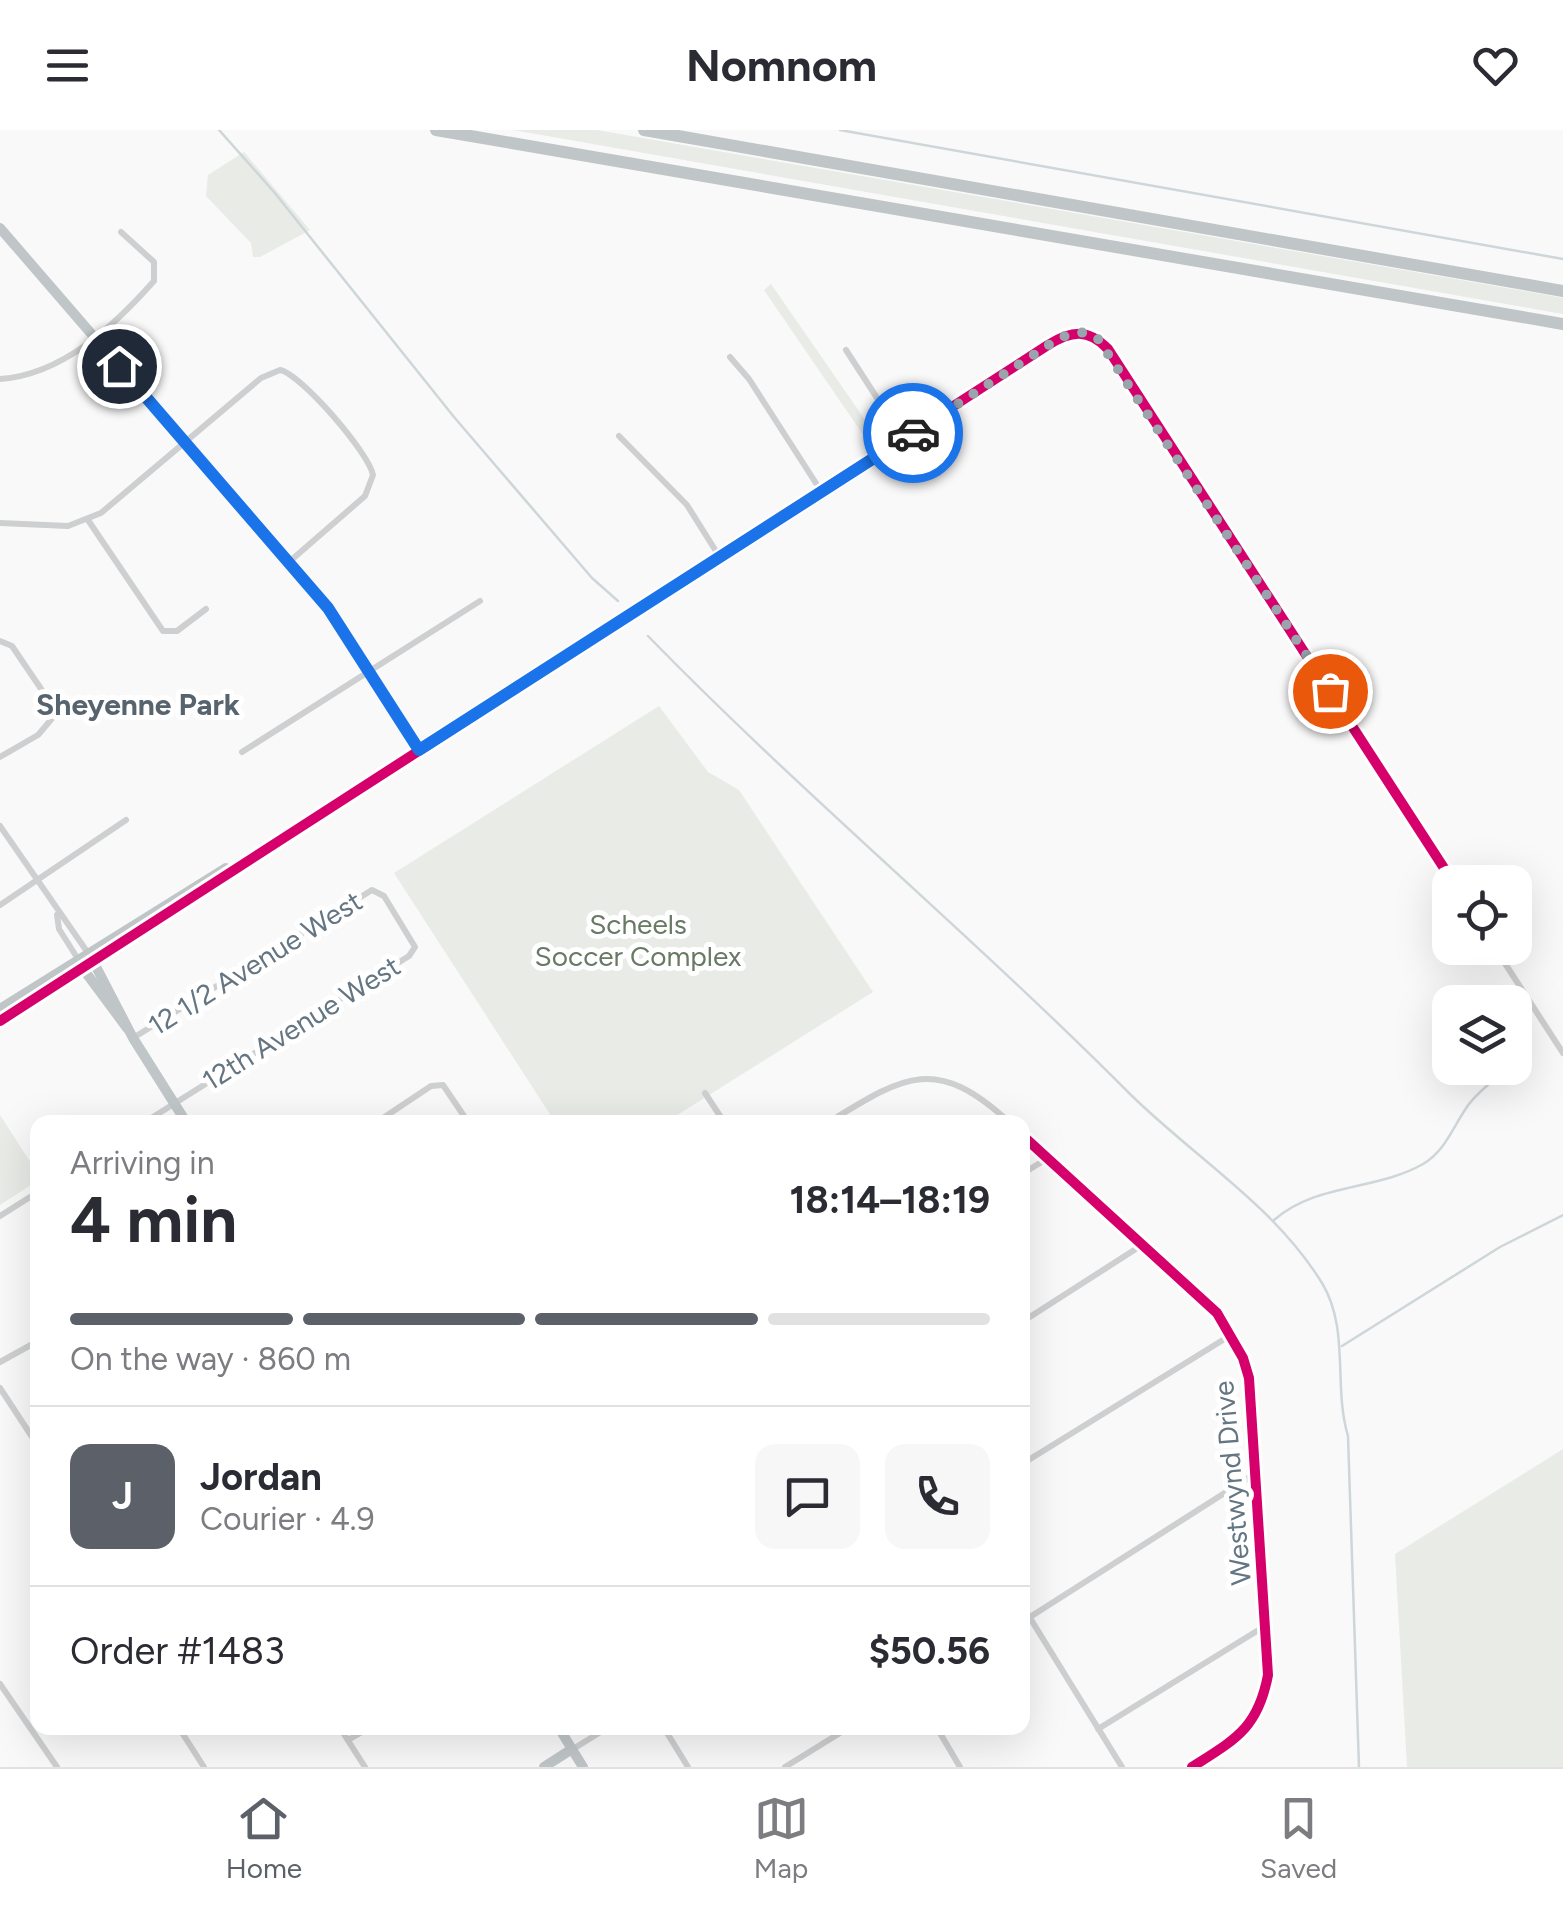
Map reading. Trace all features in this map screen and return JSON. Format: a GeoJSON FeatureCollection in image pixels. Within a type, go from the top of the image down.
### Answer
{"type":"FeatureCollection","features":[{"type":"Feature","properties":{"kind":"highway"},"geometry":{"type":"LineString","coordinates":[[436,130],[1563,324]]}},
{"type":"Feature","properties":{"kind":"highway"},"geometry":{"type":"LineString","coordinates":[[644,130],[1563,292]]}},
{"type":"Feature","properties":{"kind":"street"},"geometry":{"type":"LineString","coordinates":[[0,228],[338,621],[419,750]]}},
{"type":"Feature","properties":{"kind":"street"},"geometry":{"type":"LineString","coordinates":[[0,379],[41,374],[145,291],[158,272],[140,245],[121,232]]}},
{"type":"Feature","properties":{"kind":"street"},"geometry":{"type":"LineString","coordinates":[[0,1021],[85,961],[1061,337],[1085,332],[1098,339],[1442,865]]}},
{"type":"Feature","properties":{"kind":"street"},"geometry":{"type":"LineString","coordinates":[[846,350],[890,418]]}},
{"type":"Feature","properties":{"kind":"street"},"geometry":{"type":"LineString","coordinates":[[730,357],[821,491]]}},
{"type":"Feature","properties":{"kind":"street"},"geometry":{"type":"LineString","coordinates":[[0,523],[48,528],[88,520],[118,502],[262,378],[280,370],[298,378],[367,459],[373,476],[365,496],[288,562]]}},
{"type":"Feature","properties":{"kind":"street"},"geometry":{"type":"LineString","coordinates":[[890,447],[879,427],[890,418],[930,394],[947,412]]}},
{"type":"Feature","properties":{"kind":"street"},"geometry":{"type":"LineString","coordinates":[[619,436],[687,505],[720,556]]}},
{"type":"Feature","properties":{"kind":"street"},"geometry":{"type":"LineString","coordinates":[[88,520],[162,632],[177,631],[206,609]]}},
{"type":"Feature","properties":{"kind":"street"},"geometry":{"type":"LineString","coordinates":[[242,752],[480,601]]}},
{"type":"Feature","properties":{"kind":"street"},"geometry":{"type":"LineString","coordinates":[[0,642],[12,646],[55,715],[38,734],[0,758]]}},
{"type":"Feature","properties":{"kind":"street"},"geometry":{"type":"LineString","coordinates":[[0,906],[126,820]]}},
{"type":"Feature","properties":{"kind":"street"},"geometry":{"type":"LineString","coordinates":[[0,826],[181,1115]]}},
{"type":"Feature","properties":{"kind":"street","name":"12th Avenue West"},"geometry":{"type":"LineString","coordinates":[[156,1115],[408,956],[415,947],[390,906],[377,893]]}},
{"type":"Feature","properties":{"kind":"street","name":"12 1/2 Avenue West"},"geometry":{"type":"LineString","coordinates":[[131,1034],[361,895],[377,893]]}},
{"type":"Feature","properties":{"kind":"street"},"geometry":{"type":"LineString","coordinates":[[0,1009],[85,961]]}},
{"type":"Feature","properties":{"kind":"street"},"geometry":{"type":"LineString","coordinates":[[1505,965],[1563,1054]]}},
{"type":"Feature","properties":{"kind":"street"},"geometry":{"type":"LineString","coordinates":[[841,1115],[892,1084],[923,1078],[953,1083],[979,1094],[1002,1115]]}},
{"type":"Feature","properties":{"kind":"street"},"geometry":{"type":"LineString","coordinates":[[388,1115],[431,1086],[443,1085],[463,1115]]}},
{"type":"Feature","properties":{"kind":"street"},"geometry":{"type":"LineString","coordinates":[[705,1093],[719,1115]]}},
{"type":"Feature","properties":{"kind":"street","name":"Westwynd Drive"},"geometry":{"type":"LineString","coordinates":[[1030,1142],[1216,1313],[1249,1378],[1268,1675],[1258,1714],[1236,1739],[1192,1767]]}},
{"type":"Feature","properties":{"kind":"street"},"geometry":{"type":"LineString","coordinates":[[1030,1169],[1048,1158]]}},
{"type":"Feature","properties":{"kind":"street"},"geometry":{"type":"LineString","coordinates":[[0,1216],[30,1197]]}},
{"type":"Feature","properties":{"kind":"street"},"geometry":{"type":"LineString","coordinates":[[1030,1317],[1142,1245]]}},
{"type":"Feature","properties":{"kind":"street"},"geometry":{"type":"LineString","coordinates":[[1030,1459],[1230,1335]]}},
{"type":"Feature","properties":{"kind":"street"},"geometry":{"type":"LineString","coordinates":[[0,1362],[30,1345]]}},
{"type":"Feature","properties":{"kind":"street"},"geometry":{"type":"LineString","coordinates":[[0,1388],[30,1434]]}},
{"type":"Feature","properties":{"kind":"street"},"geometry":{"type":"LineString","coordinates":[[1122,1767],[1030,1616],[1257,1473]]}},
{"type":"Feature","properties":{"kind":"street"},"geometry":{"type":"LineString","coordinates":[[1098,1729],[1265,1626]]}},
{"type":"Feature","properties":{"kind":"street"},"geometry":{"type":"LineString","coordinates":[[0,1684],[30,1728]]}},
{"type":"Feature","properties":{"kind":"street"},"geometry":{"type":"LineString","coordinates":[[35,1735],[55,1764],[42,1767]]}},
{"type":"Feature","properties":{"kind":"street"},"geometry":{"type":"LineString","coordinates":[[183,1735],[204,1767]]}},
{"type":"Feature","properties":{"kind":"street"},"geometry":{"type":"LineString","coordinates":[[345,1735],[365,1767]]}},
{"type":"Feature","properties":{"kind":"street"},"geometry":{"type":"LineString","coordinates":[[348,1740],[357,1735]]}},
{"type":"Feature","properties":{"kind":"street"},"geometry":{"type":"LineString","coordinates":[[563,1735],[583,1767]]}},
{"type":"Feature","properties":{"kind":"street"},"geometry":{"type":"LineString","coordinates":[[544,1767],[595,1735]]}},
{"type":"Feature","properties":{"kind":"street"},"geometry":{"type":"LineString","coordinates":[[668,1735],[688,1767]]}},
{"type":"Feature","properties":{"kind":"street"},"geometry":{"type":"LineString","coordinates":[[785,1767],[837,1735]]}},
{"type":"Feature","properties":{"kind":"street"},"geometry":{"type":"LineString","coordinates":[[941,1735],[960,1767]]}},
{"type":"Feature","properties":{"kind":"green space"},"geometry":{"type":"Polygon","coordinates":[[[513,130],[597,130],[1524,291],[1563,298],[1563,314],[513,130]]]}},
{"type":"Feature","properties":{"kind":"green space"},"geometry":{"type":"Polygon","coordinates":[[[244,152],[310,230],[260,257],[253,257],[251,243],[206,196],[208,175],[244,152]]]}},
{"type":"Feature","properties":{"kind":"green space"},"geometry":{"type":"Polygon","coordinates":[[[771,284],[872,430],[864,436],[764,290],[771,284]]]}},
{"type":"Feature","properties":{"kind":"green space","name":"Scheels Soccer Complex"},"geometry":{"type":"Polygon","coordinates":[[[659,706],[708,772],[739,790],[873,992],[677,1115],[550,1115],[394,873],[659,706]]]}},
{"type":"Feature","properties":{"kind":"green space"},"geometry":{"type":"Polygon","coordinates":[[[0,1115],[30,1162],[30,1186],[0,1205],[0,1115]]]}},
{"type":"Feature","properties":{"kind":"green space"},"geometry":{"type":"Polygon","coordinates":[[[1563,1449],[1563,1767],[1407,1767],[1395,1554],[1563,1449]]]}},
{"type":"Feature","properties":{"kind":"waterway"},"geometry":{"type":"LineString","coordinates":[[219,130],[274,192],[454,417],[592,578],[618,601]]}},
{"type":"Feature","properties":{"kind":"waterway"},"geometry":{"type":"LineString","coordinates":[[840,130],[1563,259]]}},
{"type":"Feature","properties":{"kind":"waterway"},"geometry":{"type":"LineString","coordinates":[[648,636],[1130,1094],[1257,1206],[1303,1255],[1322,1283],[1336,1319],[1348,1436],[1359,1767]]}},
{"type":"Feature","properties":{"kind":"waterway"},"geometry":{"type":"LineString","coordinates":[[1274,1220],[1308,1199],[1405,1173],[1431,1159],[1488,1085]]}},
{"type":"Feature","properties":{"kind":"waterway"},"geometry":{"type":"LineString","coordinates":[[1342,1346],[1500,1247],[1563,1215]]}},
{"type":"Feature","properties":{"kind":"cycle path"},"geometry":{"type":"LineString","coordinates":[[0,1021],[1048,345],[1079,334],[1101,342],[1108,349],[1442,865]]}},
{"type":"Feature","properties":{"kind":"cycle path"},"geometry":{"type":"LineString","coordinates":[[1030,1142],[1217,1313],[1243,1358],[1249,1378],[1268,1675],[1258,1708],[1243,1730],[1192,1767]]}},
{"type":"Feature","properties":{"kind":"way so far"},"geometry":{"type":"LineString","coordinates":[[913,433],[1061,337],[1085,332],[1098,339],[1120,366],[1330,691]]}},
{"type":"Feature","properties":{"kind":"district","name":"Sheyenne Park"},"geometry":{"type":"Point","coordinates":[138,704]}},
{"type":"Feature","properties":{"kind":"route"},"geometry":{"type":"LineString","coordinates":[[119,366],[328,608],[419,750],[913,433]]}}]}
